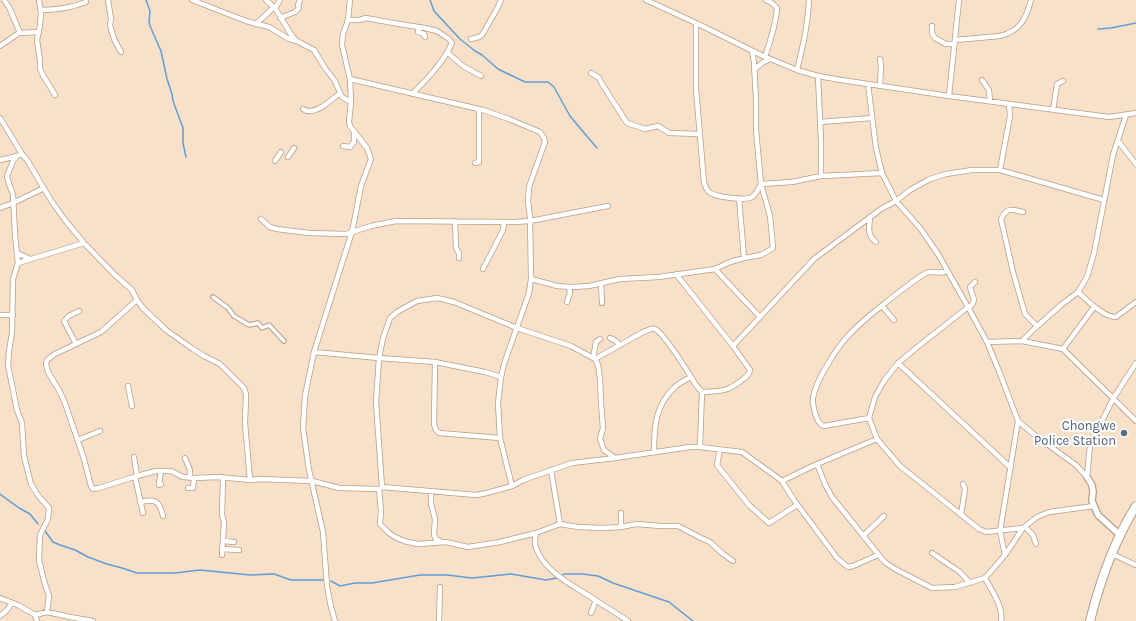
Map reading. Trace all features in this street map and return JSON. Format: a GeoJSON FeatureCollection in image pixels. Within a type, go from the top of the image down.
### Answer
{"type":"FeatureCollection","features":[{"type":"Feature","properties":{"kind":"highway"},"geometry":{"type":"LineString","coordinates":[[1090,621],[1095,599],[1112,554],[1136,506]]}},
{"type":"Feature","properties":{"kind":"street"},"geometry":{"type":"LineString","coordinates":[[4,0],[9,7],[20,32]]}},
{"type":"Feature","properties":{"kind":"street"},"geometry":{"type":"LineString","coordinates":[[39,0],[39,32],[37,40],[40,69],[55,95]]}},
{"type":"Feature","properties":{"kind":"street"},"geometry":{"type":"LineString","coordinates":[[108,0],[111,19],[110,25],[114,39],[121,52]]}},
{"type":"Feature","properties":{"kind":"street"},"geometry":{"type":"LineString","coordinates":[[192,0],[246,21],[269,27],[289,39],[297,41],[314,50],[335,81],[342,97],[352,102]]}},
{"type":"Feature","properties":{"kind":"street"},"geometry":{"type":"LineString","coordinates":[[266,0],[275,8],[292,36],[297,41]]}},
{"type":"Feature","properties":{"kind":"street"},"geometry":{"type":"LineString","coordinates":[[256,24],[275,8],[280,0]]}},
{"type":"Feature","properties":{"kind":"street"},"geometry":{"type":"LineString","coordinates":[[280,18],[296,12],[299,8],[298,5],[300,0]]}},
{"type":"Feature","properties":{"kind":"street"},"geometry":{"type":"LineString","coordinates":[[335,621],[327,586],[323,532],[309,470],[302,428],[305,396],[314,352],[352,232],[361,186],[371,159],[370,152],[354,132],[349,122],[352,102],[350,79],[342,45],[348,20],[350,0]]}},
{"type":"Feature","properties":{"kind":"street"},"geometry":{"type":"LineString","coordinates":[[471,39],[482,35],[501,0]]}},
{"type":"Feature","properties":{"kind":"street"},"geometry":{"type":"LineString","coordinates":[[646,0],[765,57],[797,70],[818,76],[949,96],[1109,117],[1136,113]]}},
{"type":"Feature","properties":{"kind":"street"},"geometry":{"type":"LineString","coordinates":[[765,57],[777,16],[777,8],[766,0]]}},
{"type":"Feature","properties":{"kind":"street"},"geometry":{"type":"LineString","coordinates":[[797,70],[807,26],[809,0]]}},
{"type":"Feature","properties":{"kind":"street"},"geometry":{"type":"LineString","coordinates":[[949,96],[959,0]]}},
{"type":"Feature","properties":{"kind":"street"},"geometry":{"type":"LineString","coordinates":[[932,26],[934,38],[946,44],[1006,35],[1016,29],[1022,22],[1028,13],[1031,0]]}},
{"type":"Feature","properties":{"kind":"street"},"geometry":{"type":"LineString","coordinates":[[40,10],[58,10],[78,6],[86,2]]}},
{"type":"Feature","properties":{"kind":"street"},"geometry":{"type":"LineString","coordinates":[[348,20],[359,20],[366,18],[437,31],[449,39],[452,43],[448,53],[429,77],[413,93]]}},
{"type":"Feature","properties":{"kind":"street"},"geometry":{"type":"LineString","coordinates":[[696,23],[696,89],[704,183],[708,191],[714,195],[739,198],[752,197],[761,184]]}},
{"type":"Feature","properties":{"kind":"street"},"geometry":{"type":"LineString","coordinates":[[419,28],[418,32],[424,34],[425,37]]}},
{"type":"Feature","properties":{"kind":"street"},"geometry":{"type":"LineString","coordinates":[[0,46],[20,32],[39,32]]}},
{"type":"Feature","properties":{"kind":"street"},"geometry":{"type":"LineString","coordinates":[[531,279],[557,286],[589,286],[620,279],[659,277],[715,269],[730,262],[761,255],[773,248],[770,216],[761,184],[752,51]]}},
{"type":"Feature","properties":{"kind":"street"},"geometry":{"type":"LineString","coordinates":[[448,53],[463,66],[481,76]]}},
{"type":"Feature","properties":{"kind":"street"},"geometry":{"type":"LineString","coordinates":[[754,70],[762,63],[770,59]]}},
{"type":"Feature","properties":{"kind":"street"},"geometry":{"type":"LineString","coordinates":[[880,59],[880,86]]}},
{"type":"Feature","properties":{"kind":"street"},"geometry":{"type":"LineString","coordinates":[[591,72],[600,78],[602,84],[627,123],[645,129],[658,126],[669,133],[700,134]]}},
{"type":"Feature","properties":{"kind":"street"},"geometry":{"type":"LineString","coordinates":[[818,76],[821,176]]}},
{"type":"Feature","properties":{"kind":"street"},"geometry":{"type":"LineString","coordinates":[[350,79],[479,109],[509,118],[540,132],[544,138],[545,142],[529,187],[528,201],[530,221],[531,279],[529,293],[504,364],[498,404],[500,438],[512,486]]}},
{"type":"Feature","properties":{"kind":"street"},"geometry":{"type":"LineString","coordinates":[[982,80],[989,90],[990,101]]}},
{"type":"Feature","properties":{"kind":"street"},"geometry":{"type":"LineString","coordinates":[[1053,110],[1057,84],[1063,81]]}},
{"type":"Feature","properties":{"kind":"street"},"geometry":{"type":"LineString","coordinates":[[868,84],[876,148],[882,173],[896,200],[920,228],[938,254],[968,308],[999,371],[1018,421],[1000,531],[1005,555]]}},
{"type":"Feature","properties":{"kind":"street"},"geometry":{"type":"LineString","coordinates":[[303,108],[306,111],[310,111],[319,108],[340,93]]}},
{"type":"Feature","properties":{"kind":"street"},"geometry":{"type":"LineString","coordinates":[[1000,170],[1010,116],[1009,104]]}},
{"type":"Feature","properties":{"kind":"street"},"geometry":{"type":"LineString","coordinates":[[475,163],[480,162],[479,109]]}},
{"type":"Feature","properties":{"kind":"street"},"geometry":{"type":"LineString","coordinates":[[1022,341],[1078,292],[1086,277],[1094,253],[1113,155],[1126,115]]}},
{"type":"Feature","properties":{"kind":"street"},"geometry":{"type":"LineString","coordinates":[[0,118],[19,155],[27,160],[65,220],[84,243],[132,290],[143,308],[166,330],[193,349],[220,364],[244,388],[246,394],[245,423],[250,480]]}},
{"type":"Feature","properties":{"kind":"street"},"geometry":{"type":"LineString","coordinates":[[820,122],[872,118]]}},
{"type":"Feature","properties":{"kind":"street"},"geometry":{"type":"LineString","coordinates":[[343,146],[350,146],[354,142],[354,132]]}},
{"type":"Feature","properties":{"kind":"street"},"geometry":{"type":"LineString","coordinates":[[1118,141],[1136,164]]}},
{"type":"Feature","properties":{"kind":"street"},"geometry":{"type":"LineString","coordinates":[[288,157],[294,148]]}},
{"type":"Feature","properties":{"kind":"street"},"geometry":{"type":"LineString","coordinates":[[275,161],[281,152]]}},
{"type":"Feature","properties":{"kind":"street"},"geometry":{"type":"LineString","coordinates":[[0,160],[19,155]]}},
{"type":"Feature","properties":{"kind":"street"},"geometry":{"type":"LineString","coordinates":[[19,155],[13,161],[7,176],[13,194],[18,263],[13,279],[12,333],[8,365],[17,410],[22,423],[24,456],[31,484],[36,494],[49,508],[48,519],[40,535],[39,560],[49,596],[48,612]]}},
{"type":"Feature","properties":{"kind":"street"},"geometry":{"type":"LineString","coordinates":[[733,346],[814,258],[870,217],[910,190],[930,179],[946,174],[972,170],[1000,170],[1104,200]]}},
{"type":"Feature","properties":{"kind":"street"},"geometry":{"type":"LineString","coordinates":[[761,184],[792,182],[821,176],[882,173]]}},
{"type":"Feature","properties":{"kind":"street"},"geometry":{"type":"LineString","coordinates":[[0,208],[44,188]]}},
{"type":"Feature","properties":{"kind":"street"},"geometry":{"type":"LineString","coordinates":[[739,198],[744,258]]}},
{"type":"Feature","properties":{"kind":"street"},"geometry":{"type":"LineString","coordinates":[[261,219],[277,229],[298,232],[346,234],[371,226],[396,221],[530,221],[608,206]]}},
{"type":"Feature","properties":{"kind":"street"},"geometry":{"type":"LineString","coordinates":[[1023,212],[1014,209],[1008,210],[1001,219],[1023,309],[1025,314],[1038,326]]}},
{"type":"Feature","properties":{"kind":"street"},"geometry":{"type":"LineString","coordinates":[[870,217],[868,230],[869,235],[876,242]]}},
{"type":"Feature","properties":{"kind":"street"},"geometry":{"type":"LineString","coordinates":[[455,221],[456,248],[459,253],[459,258]]}},
{"type":"Feature","properties":{"kind":"street"},"geometry":{"type":"LineString","coordinates":[[483,269],[503,230],[504,222]]}},
{"type":"Feature","properties":{"kind":"street"},"geometry":{"type":"LineString","coordinates":[[18,263],[84,243]]}},
{"type":"Feature","properties":{"kind":"street"},"geometry":{"type":"LineString","coordinates":[[17,252],[30,259]]}},
{"type":"Feature","properties":{"kind":"street"},"geometry":{"type":"LineString","coordinates":[[715,269],[760,317]]}},
{"type":"Feature","properties":{"kind":"street"},"geometry":{"type":"LineString","coordinates":[[869,418],[824,426],[819,422],[815,412],[813,398],[831,359],[846,337],[908,284],[928,272],[944,273],[947,271]]}},
{"type":"Feature","properties":{"kind":"street"},"geometry":{"type":"LineString","coordinates":[[676,274],[750,370],[750,373],[728,389],[702,392]]}},
{"type":"Feature","properties":{"kind":"street"},"geometry":{"type":"LineString","coordinates":[[975,282],[970,286],[974,300],[973,304],[898,363],[884,381],[875,397],[869,418],[877,439],[900,466],[961,515],[986,532],[1024,527],[1033,534],[1036,544]]}},
{"type":"Feature","properties":{"kind":"street"},"geometry":{"type":"LineString","coordinates":[[601,283],[602,302]]}},
{"type":"Feature","properties":{"kind":"street"},"geometry":{"type":"LineString","coordinates":[[567,302],[570,293],[569,287]]}},
{"type":"Feature","properties":{"kind":"street"},"geometry":{"type":"LineString","coordinates":[[1078,292],[1094,307],[1112,317],[1116,317],[1136,302]]}},
{"type":"Feature","properties":{"kind":"street"},"geometry":{"type":"LineString","coordinates":[[213,296],[228,308],[234,316],[249,325],[258,322],[262,328],[269,325],[284,341]]}},
{"type":"Feature","properties":{"kind":"street"},"geometry":{"type":"LineString","coordinates":[[615,458],[604,450],[600,439],[603,428],[600,379],[598,365],[594,359],[571,346],[517,328],[454,302],[437,298],[417,301],[397,312],[390,318],[383,338],[379,358],[376,402],[381,488],[380,524],[395,537],[417,544],[446,542],[468,547],[500,542],[536,533],[560,524],[578,527],[603,528],[636,524],[678,526],[710,542],[733,561]]}},
{"type":"Feature","properties":{"kind":"street"},"geometry":{"type":"LineString","coordinates":[[137,300],[101,332],[55,354],[47,360],[46,364],[48,372],[65,403],[93,489],[156,470],[171,471],[183,477],[312,481],[339,488],[381,488],[476,495],[512,486],[523,480],[572,463],[690,447],[700,447],[742,452],[782,481],[797,505],[844,565],[848,567],[853,566],[878,555]]}},
{"type":"Feature","properties":{"kind":"street"},"geometry":{"type":"LineString","coordinates":[[882,306],[894,320]]}},
{"type":"Feature","properties":{"kind":"street"},"geometry":{"type":"LineString","coordinates":[[1063,349],[1094,307]]}},
{"type":"Feature","properties":{"kind":"street"},"geometry":{"type":"LineString","coordinates":[[76,344],[64,321],[69,316],[79,311]]}},
{"type":"Feature","properties":{"kind":"street"},"geometry":{"type":"LineString","coordinates":[[0,315],[12,315]]}},
{"type":"Feature","properties":{"kind":"street"},"geometry":{"type":"LineString","coordinates":[[594,359],[644,332],[655,329],[666,341],[702,392],[700,447]]}},
{"type":"Feature","properties":{"kind":"street"},"geometry":{"type":"LineString","coordinates":[[610,338],[616,341],[619,345]]}},
{"type":"Feature","properties":{"kind":"street"},"geometry":{"type":"LineString","coordinates":[[594,359],[596,342],[600,339]]}},
{"type":"Feature","properties":{"kind":"street"},"geometry":{"type":"LineString","coordinates":[[986,342],[1022,341],[1063,349],[1136,421]]}},
{"type":"Feature","properties":{"kind":"street"},"geometry":{"type":"LineString","coordinates":[[314,352],[435,362],[485,372],[501,377]]}},
{"type":"Feature","properties":{"kind":"street"},"geometry":{"type":"LineString","coordinates":[[435,362],[434,424],[436,430],[439,433],[500,438]]}},
{"type":"Feature","properties":{"kind":"street"},"geometry":{"type":"LineString","coordinates":[[898,363],[1011,468]]}},
{"type":"Feature","properties":{"kind":"street"},"geometry":{"type":"LineString","coordinates":[[1087,476],[1090,445],[1113,399],[1136,364]]}},
{"type":"Feature","properties":{"kind":"street"},"geometry":{"type":"LineString","coordinates":[[654,452],[654,432],[659,409],[675,386],[690,377]]}},
{"type":"Feature","properties":{"kind":"street"},"geometry":{"type":"LineString","coordinates":[[128,386],[132,406]]}},
{"type":"Feature","properties":{"kind":"street"},"geometry":{"type":"LineString","coordinates":[[1018,421],[1076,465],[1087,476],[1092,485],[1092,501],[1098,515],[1121,536]]}},
{"type":"Feature","properties":{"kind":"street"},"geometry":{"type":"LineString","coordinates":[[78,440],[100,431]]}},
{"type":"Feature","properties":{"kind":"street"},"geometry":{"type":"LineString","coordinates":[[782,481],[817,464],[877,439]]}},
{"type":"Feature","properties":{"kind":"street"},"geometry":{"type":"LineString","coordinates":[[720,449],[717,465],[749,505],[769,523],[797,505]]}},
{"type":"Feature","properties":{"kind":"street"},"geometry":{"type":"LineString","coordinates":[[134,457],[140,502],[143,513]]}},
{"type":"Feature","properties":{"kind":"street"},"geometry":{"type":"LineString","coordinates":[[185,458],[192,477],[193,488],[188,488]]}},
{"type":"Feature","properties":{"kind":"street"},"geometry":{"type":"LineString","coordinates":[[817,464],[832,497],[878,555],[886,563],[932,588],[955,587],[985,578],[1005,555],[1024,527],[1037,517],[1049,512],[1094,506]]}},
{"type":"Feature","properties":{"kind":"street"},"geometry":{"type":"LineString","coordinates":[[551,470],[560,524]]}},
{"type":"Feature","properties":{"kind":"street"},"geometry":{"type":"LineString","coordinates":[[161,471],[158,483],[159,485],[161,484]]}},
{"type":"Feature","properties":{"kind":"street"},"geometry":{"type":"LineString","coordinates":[[222,555],[224,522],[222,515],[223,478]]}},
{"type":"Feature","properties":{"kind":"street"},"geometry":{"type":"LineString","coordinates":[[961,515],[965,489],[962,484]]}},
{"type":"Feature","properties":{"kind":"street"},"geometry":{"type":"LineString","coordinates":[[431,491],[431,504],[435,519],[434,535],[436,539],[443,543]]}},
{"type":"Feature","properties":{"kind":"street"},"geometry":{"type":"LineString","coordinates":[[140,502],[151,500],[156,501],[161,506],[164,516]]}},
{"type":"Feature","properties":{"kind":"street"},"geometry":{"type":"LineString","coordinates":[[621,513],[621,527]]}},
{"type":"Feature","properties":{"kind":"street"},"geometry":{"type":"LineString","coordinates":[[863,536],[884,516]]}},
{"type":"Feature","properties":{"kind":"street"},"geometry":{"type":"LineString","coordinates":[[536,533],[536,549],[550,569],[568,583],[628,621]]}},
{"type":"Feature","properties":{"kind":"street"},"geometry":{"type":"LineString","coordinates":[[223,541],[234,542]]}},
{"type":"Feature","properties":{"kind":"street"},"geometry":{"type":"LineString","coordinates":[[222,549],[239,550]]}},
{"type":"Feature","properties":{"kind":"street"},"geometry":{"type":"LineString","coordinates":[[932,553],[960,572],[970,583]]}},
{"type":"Feature","properties":{"kind":"street"},"geometry":{"type":"LineString","coordinates":[[1112,554],[1136,565]]}},
{"type":"Feature","properties":{"kind":"street"},"geometry":{"type":"LineString","coordinates":[[985,578],[999,604],[1002,618],[1001,621]]}},
{"type":"Feature","properties":{"kind":"street"},"geometry":{"type":"LineString","coordinates":[[440,587],[440,621]]}},
{"type":"Feature","properties":{"kind":"street"},"geometry":{"type":"LineString","coordinates":[[0,598],[18,605],[35,615],[37,621]]}},
{"type":"Feature","properties":{"kind":"street"},"geometry":{"type":"LineString","coordinates":[[591,613],[596,600]]}},
{"type":"Feature","properties":{"kind":"street"},"geometry":{"type":"LineString","coordinates":[[0,616],[12,603]]}},
{"type":"Feature","properties":{"kind":"street"},"geometry":{"type":"LineString","coordinates":[[35,615],[48,612],[65,619],[93,621]]}},
{"type":"Feature","properties":{"kind":"waterway"},"geometry":{"type":"LineString","coordinates":[[146,0],[150,11],[150,26],[161,51],[173,101],[183,128],[183,143],[186,157]]}},
{"type":"Feature","properties":{"kind":"waterway"},"geometry":{"type":"LineString","coordinates":[[430,0],[434,11],[460,39],[498,69],[525,82],[548,82],[554,87],[570,116],[597,148]]}},
{"type":"Feature","properties":{"kind":"waterway"},"geometry":{"type":"LineString","coordinates":[[1098,29],[1136,23]]}},
{"type":"Feature","properties":{"kind":"waterway"},"geometry":{"type":"LineString","coordinates":[[0,494],[30,514],[38,524]]}},
{"type":"Feature","properties":{"kind":"waterway"},"geometry":{"type":"LineString","coordinates":[[45,531],[53,542],[75,550],[88,557],[137,573],[175,573],[200,570],[250,575],[274,574],[291,580],[323,580]]}},
{"type":"Feature","properties":{"kind":"waterway"},"geometry":{"type":"LineString","coordinates":[[331,581],[340,586],[355,583],[372,583],[420,575],[447,575],[472,578],[511,574],[546,580],[557,578]]}},
{"type":"Feature","properties":{"kind":"waterway"},"geometry":{"type":"LineString","coordinates":[[561,576],[564,574],[598,576],[613,583],[669,602],[693,621]]}},
{"type":"Feature","properties":{"kind":"place","name":"Chongwe Police Station"},"geometry":{"type":"Point","coordinates":[1124,433]}}]}
